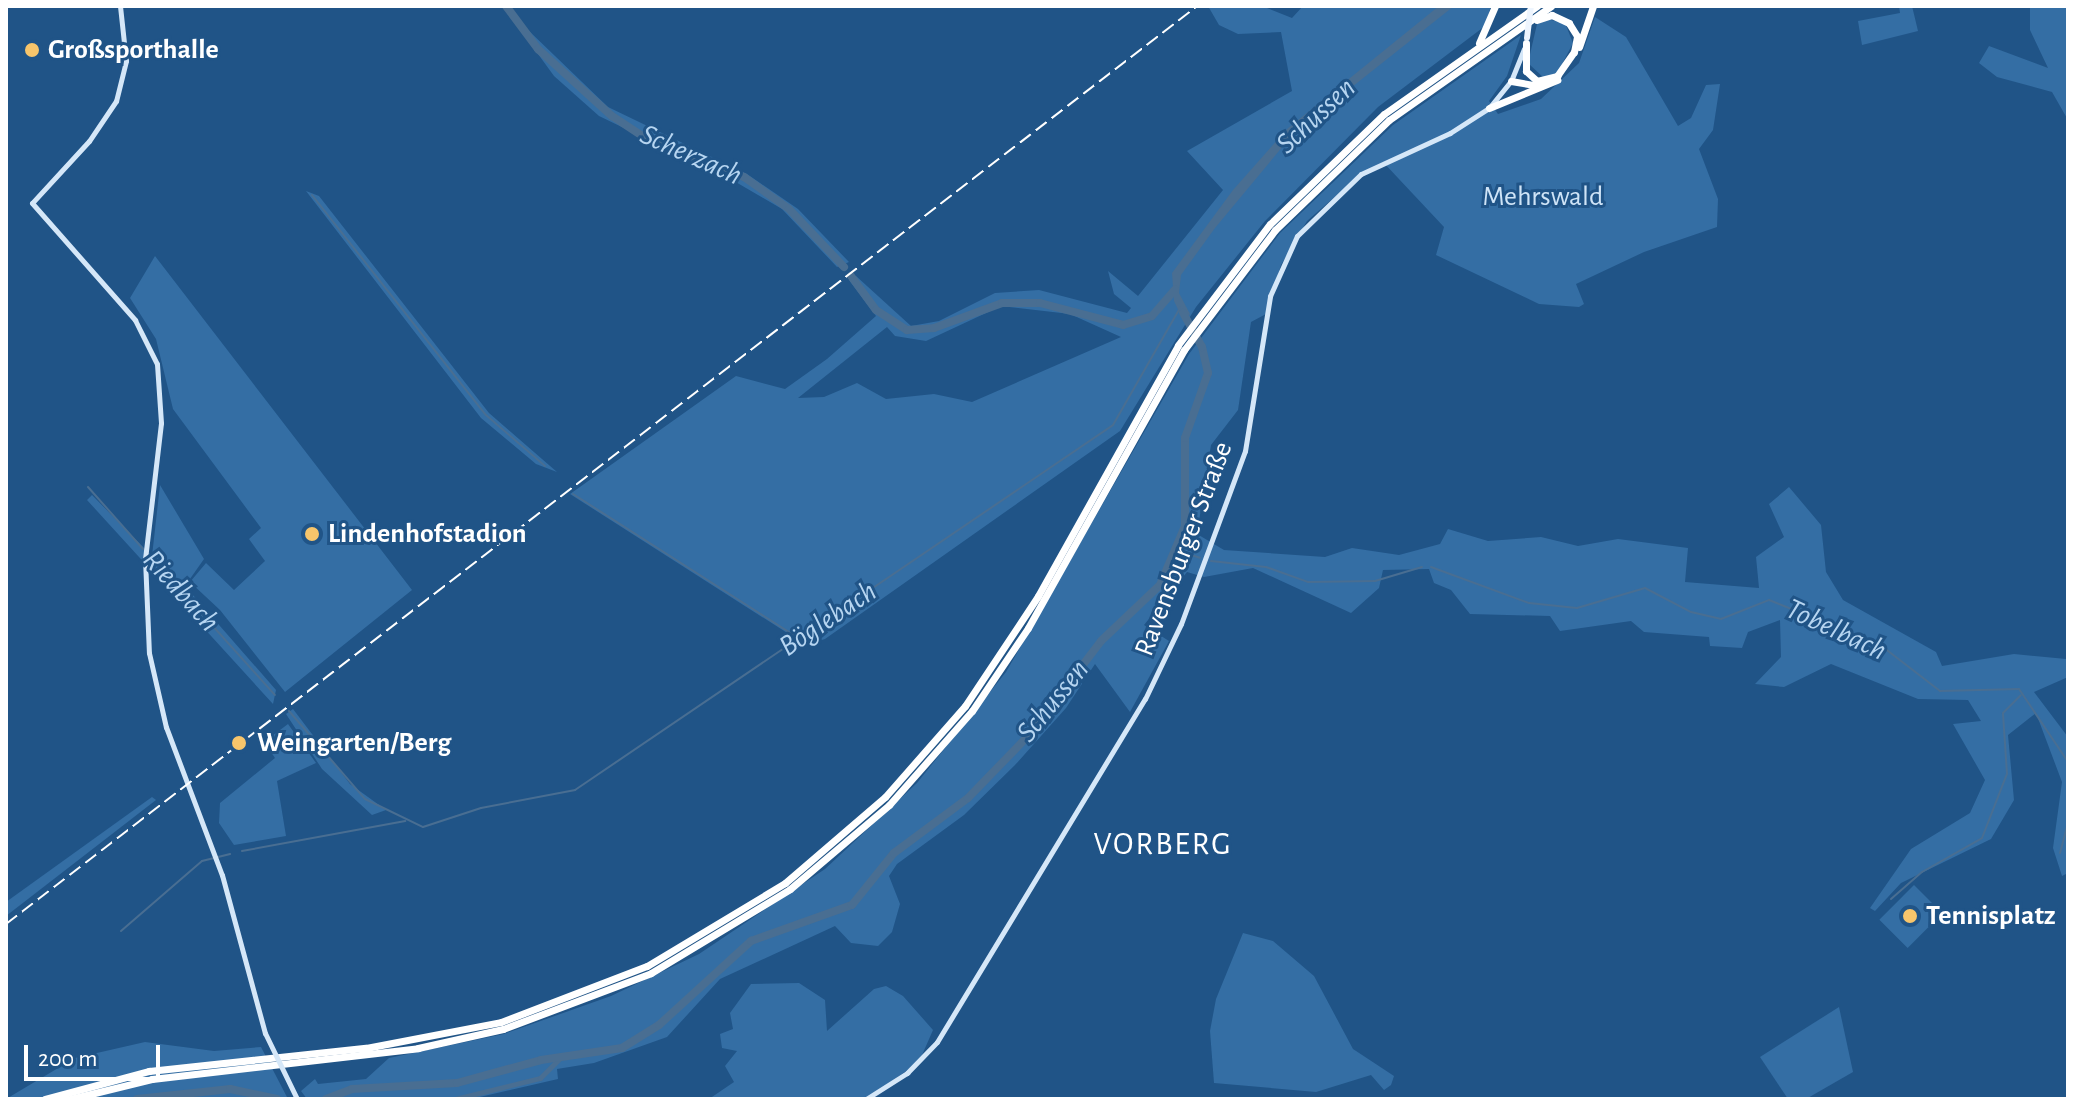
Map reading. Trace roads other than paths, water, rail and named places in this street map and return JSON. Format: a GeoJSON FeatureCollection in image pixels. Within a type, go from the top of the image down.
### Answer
{"type":"FeatureCollection","features":[{"type":"Feature","properties":{"kind":"highway"},"geometry":{"type":"LineString","coordinates":[[45,1099],[149,1071],[366,1048],[501,1022],[607,984],[747,910],[858,823],[965,706],[1038,596],[1181,348],[1203,315],[1304,187],[1384,114],[1534,6]]}},
{"type":"Feature","properties":{"kind":"highway"},"geometry":{"type":"LineString","coordinates":[[1203,315],[1275,230],[1348,155],[1422,94],[1551,6]]}},
{"type":"Feature","properties":{"kind":"highway"},"geometry":{"type":"LineString","coordinates":[[1489,108],[1533,93],[1570,66],[1593,6]]}},
{"type":"Feature","properties":{"kind":"highway"},"geometry":{"type":"LineString","coordinates":[[1478,45],[1495,8]]}},
{"type":"Feature","properties":{"kind":"highway"},"geometry":{"type":"LineString","coordinates":[[1511,81],[1528,88],[1552,81],[1574,52],[1574,29],[1552,15],[1520,26]]}},
{"type":"Feature","properties":{"kind":"highway"},"geometry":{"type":"LineString","coordinates":[[1527,41],[1528,75],[1552,81]]}},
{"type":"Feature","properties":{"kind":"highway"},"geometry":{"type":"LineString","coordinates":[[1511,81],[1517,91],[1533,93]]}},
{"type":"Feature","properties":{"kind":"highway"},"geometry":{"type":"LineString","coordinates":[[70,1099],[152,1079],[393,1052],[503,1029],[651,973],[764,907],[889,805],[972,711],[1028,628],[1181,348]]}},
{"type":"Feature","properties":{"kind":"main road"},"geometry":{"type":"LineString","coordinates":[[120,6],[126,61],[116,101],[89,141],[32,203],[135,320],[157,364],[161,423],[145,559],[146,629],[157,696],[216,857],[265,1033],[297,1099]]}},
{"type":"Feature","properties":{"kind":"main road"},"geometry":{"type":"LineString","coordinates":[[1527,41],[1534,6]]}},
{"type":"Feature","properties":{"kind":"main road","name":"Ravensburger Straße"},"geometry":{"type":"LineString","coordinates":[[866,1099],[907,1073],[944,1032],[1145,699],[1181,624],[1245,451],[1270,296],[1289,249],[1346,184],[1489,108],[1511,81],[1527,41]]}},
{"type":"Feature","properties":{"kind":"waterway","name":"Scherzach"},"geometry":{"type":"LineString","coordinates":[[506,6],[538,49],[612,116],[647,139],[744,177],[789,209],[844,267]]}},
{"type":"Feature","properties":{"kind":"waterway"},"geometry":{"type":"LineString","coordinates":[[312,195],[486,415],[545,466]]}},
{"type":"Feature","properties":{"kind":"waterway","name":"Scherzach"},"geometry":{"type":"LineString","coordinates":[[851,276],[876,310],[907,330],[934,328],[1002,303],[1040,303],[1123,325],[1152,316],[1175,290]]}},
{"type":"Feature","properties":{"kind":"waterway","name":"Böglebach"},"geometry":{"type":"LineString","coordinates":[[289,711],[365,799],[423,827],[481,808],[575,790],[1113,425],[1180,308]]}},
{"type":"Feature","properties":{"kind":"waterway","name":"Schussen"},"geometry":{"type":"LineString","coordinates":[[326,1099],[352,1089],[457,1083],[541,1060],[622,1048],[659,1025],[751,941],[852,905],[894,853],[968,798],[1029,735],[1101,641],[1160,585],[1185,526],[1185,438],[1208,373],[1202,347],[1183,313]]}},
{"type":"Feature","properties":{"kind":"waterway","name":"Riedbach"},"geometry":{"type":"LineString","coordinates":[[88,487],[143,549]]}},
{"type":"Feature","properties":{"kind":"waterway"},"geometry":{"type":"LineString","coordinates":[[573,494],[800,639]]}},
{"type":"Feature","properties":{"kind":"waterway","name":"Tobelbach"},"geometry":{"type":"LineString","coordinates":[[1176,550],[1200,558]]}},
{"type":"Feature","properties":{"kind":"waterway","name":"Riedbach"},"geometry":{"type":"LineString","coordinates":[[147,553],[275,695]]}},
{"type":"Feature","properties":{"kind":"waterway","name":"Tobelbach"},"geometry":{"type":"LineString","coordinates":[[1211,561],[1266,567],[1308,582],[1375,581],[1422,567]]}},
{"type":"Feature","properties":{"kind":"waterway","name":"Tobelbach"},"geometry":{"type":"LineString","coordinates":[[1431,567],[1529,603],[1577,608],[1645,588],[1691,612],[1721,619],[1769,600],[1879,644],[1940,691],[2019,689],[2068,762]]}},
{"type":"Feature","properties":{"kind":"waterway"},"geometry":{"type":"LineString","coordinates":[[1891,899],[1922,872],[1982,838],[2007,774],[2003,713],[2021,695]]}},
{"type":"Feature","properties":{"kind":"waterway"},"geometry":{"type":"LineString","coordinates":[[242,851],[405,821]]}},
{"type":"Feature","properties":{"kind":"waterway"},"geometry":{"type":"LineString","coordinates":[[2060,853],[2068,823]]}},
{"type":"Feature","properties":{"kind":"waterway"},"geometry":{"type":"LineString","coordinates":[[121,931],[202,861],[230,854]]}},
{"type":"Feature","properties":{"kind":"waterway"},"geometry":{"type":"LineString","coordinates":[[455,1099],[540,1078],[559,1059]]}},
{"type":"Feature","properties":{"kind":"waterway"},"geometry":{"type":"LineString","coordinates":[[137,1099],[230,1089],[277,1099]]}},
{"type":"Feature","properties":{"kind":"railway"},"geometry":{"type":"LineString","coordinates":[[6,924],[1197,6]]}},
{"type":"Feature","properties":{"kind":"place","name":"Großsporthalle"},"geometry":{"type":"Point","coordinates":[32,50]}},
{"type":"Feature","properties":{"kind":"place","name":"Lindenhofstadion"},"geometry":{"type":"Point","coordinates":[312,534]}},
{"type":"Feature","properties":{"kind":"place","name":"Weingarten/Berg"},"geometry":{"type":"Point","coordinates":[239,743]}},
{"type":"Feature","properties":{"kind":"place","name":"Tennisplatz"},"geometry":{"type":"Point","coordinates":[1910,916]}},
{"type":"Feature","properties":{"kind":"district","name":"VORBERG"},"geometry":{"type":"Point","coordinates":[1163,844]}},
{"type":"Feature","properties":{"kind":"park label","name":"Mehrswald"},"geometry":{"type":"Point","coordinates":[1543,197]}}]}
